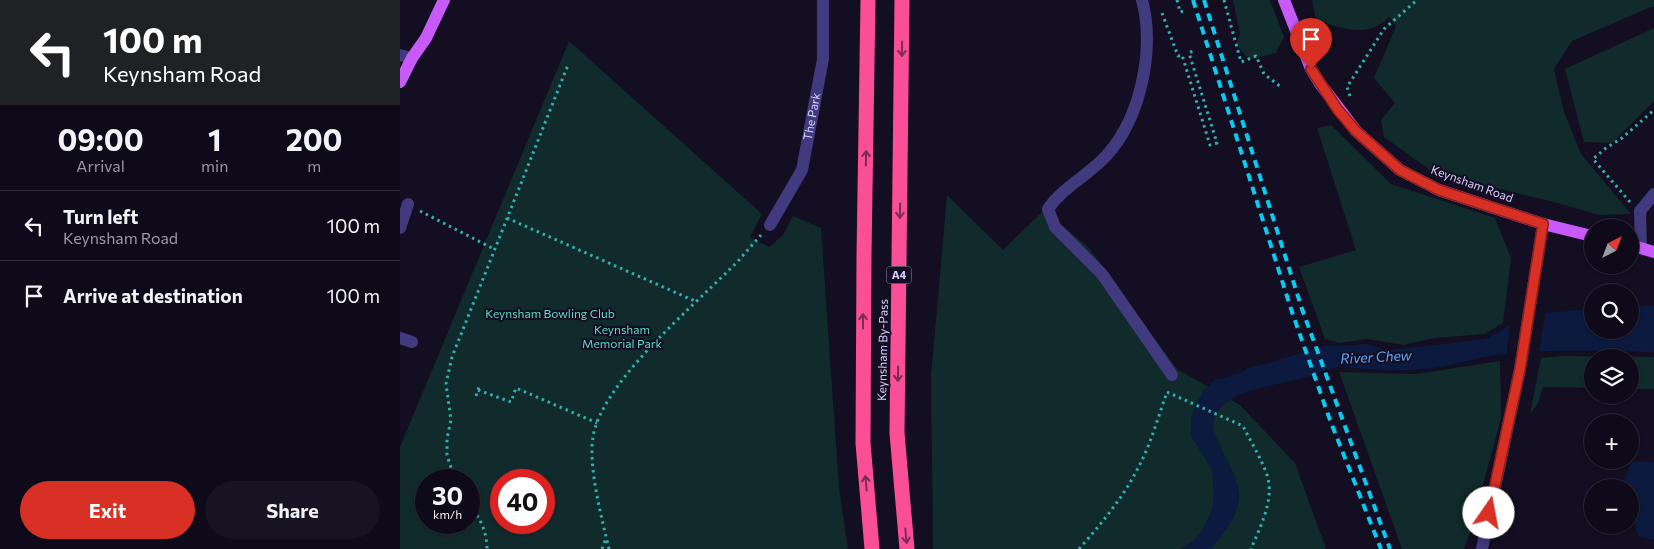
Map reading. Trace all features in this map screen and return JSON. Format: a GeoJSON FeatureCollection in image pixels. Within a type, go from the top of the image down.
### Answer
{"type":"FeatureCollection","features":[{"type":"Feature","properties":{"kind":"highway","name":"Keynsham By-Pass"},"geometry":{"type":"LineString","coordinates":[[868,0],[863,443],[872,549]]}},
{"type":"Feature","properties":{"kind":"highway","name":"Keynsham By-Pass"},"geometry":{"type":"LineString","coordinates":[[902,0],[897,433],[907,549]]}},
{"type":"Feature","properties":{"kind":"main road"},"geometry":{"type":"LineString","coordinates":[[400,82],[406,57],[426,38],[444,0]]}},
{"type":"Feature","properties":{"kind":"main road","name":"Keynsham Road"},"geometry":{"type":"LineString","coordinates":[[1284,0],[1311,69],[1338,110],[1356,131],[1400,170],[1439,190],[1543,224],[1584,234]]}},
{"type":"Feature","properties":{"kind":"main road"},"geometry":{"type":"LineString","coordinates":[[1639,248],[1654,252]]}},
{"type":"Feature","properties":{"kind":"street","name":"The Park"},"geometry":{"type":"LineString","coordinates":[[770,225],[802,170],[823,59],[823,0]]}},
{"type":"Feature","properties":{"kind":"street"},"geometry":{"type":"LineString","coordinates":[[1142,0],[1146,15],[1148,54],[1141,90],[1125,128],[1108,154],[1084,176],[1056,197],[1048,209],[1055,227],[1102,274],[1172,375]]}},
{"type":"Feature","properties":{"kind":"street"},"geometry":{"type":"LineString","coordinates":[[1639,219],[1640,210],[1654,194]]}},
{"type":"Feature","properties":{"kind":"street"},"geometry":{"type":"LineString","coordinates":[[400,228],[408,204]]}},
{"type":"Feature","properties":{"kind":"street"},"geometry":{"type":"LineString","coordinates":[[1482,549],[1520,369],[1543,224]]}},
{"type":"Feature","properties":{"kind":"path"},"geometry":{"type":"LineString","coordinates":[[1177,0],[1180,12],[1183,12]]}},
{"type":"Feature","properties":{"kind":"path"},"geometry":{"type":"LineString","coordinates":[[1224,0],[1241,62],[1256,56],[1264,74],[1282,87]]}},
{"type":"Feature","properties":{"kind":"path"},"geometry":{"type":"LineString","coordinates":[[1338,110],[1352,100],[1347,86],[1384,29],[1417,0]]}},
{"type":"Feature","properties":{"kind":"path"},"geometry":{"type":"LineString","coordinates":[[1161,9],[1178,56],[1182,55],[1210,145],[1217,143],[1189,53],[1192,51]]}},
{"type":"Feature","properties":{"kind":"path"},"geometry":{"type":"LineString","coordinates":[[451,469],[447,455],[447,438],[451,420],[446,384],[452,357],[568,65]]}},
{"type":"Feature","properties":{"kind":"path"},"geometry":{"type":"LineString","coordinates":[[1640,210],[1629,201],[1593,159],[1622,138],[1654,110]]}},
{"type":"Feature","properties":{"kind":"path"},"geometry":{"type":"LineString","coordinates":[[408,204],[494,249]]}},
{"type":"Feature","properties":{"kind":"path"},"geometry":{"type":"LineString","coordinates":[[507,218],[697,302]]}},
{"type":"Feature","properties":{"kind":"path"},"geometry":{"type":"LineString","coordinates":[[609,549],[592,465],[593,437],[597,422],[607,400],[649,350],[731,269],[770,225]]}},
{"type":"Feature","properties":{"kind":"path"},"geometry":{"type":"LineString","coordinates":[[476,396],[478,388],[510,402],[516,388],[597,422]]}},
{"type":"Feature","properties":{"kind":"path"},"geometry":{"type":"LineString","coordinates":[[1079,549],[1106,518],[1138,469],[1167,392],[1243,426],[1268,476],[1269,494],[1264,516],[1251,549]]}},
{"type":"Feature","properties":{"kind":"path"},"geometry":{"type":"LineString","coordinates":[[480,521],[487,538],[487,549]]}},
{"type":"Feature","properties":{"kind":"path"},"geometry":{"type":"LineString","coordinates":[[602,549],[606,538]]}},
{"type":"Feature","properties":{"kind":"green space"},"geometry":{"type":"Polygon","coordinates":[[[1233,0],[1270,0],[1284,37],[1276,53],[1249,60],[1236,44],[1240,33],[1233,0]]]}},
{"type":"Feature","properties":{"kind":"green space"},"geometry":{"type":"Polygon","coordinates":[[[1312,0],[1654,0],[1654,7],[1572,41],[1554,69],[1564,112],[1581,154],[1631,214],[1599,215],[1434,173],[1384,137],[1381,120],[1395,103],[1374,78],[1396,26],[1389,17],[1372,28],[1363,30],[1354,30],[1316,21],[1312,0]]]}},
{"type":"Feature","properties":{"kind":"green space"},"geometry":{"type":"Polygon","coordinates":[[[1654,28],[1654,101],[1612,143],[1584,142],[1565,69],[1654,28]]]}},
{"type":"Feature","properties":{"kind":"green space","name":"Keynsham Memorial Park"},"geometry":{"type":"Polygon","coordinates":[[[569,41],[762,214],[750,237],[769,247],[783,235],[793,216],[821,228],[839,488],[848,549],[400,549],[400,447],[569,41]]]}},
{"type":"Feature","properties":{"kind":"green space"},"geometry":{"type":"Polygon","coordinates":[[[1331,125],[1391,184],[1495,218],[1511,258],[1503,323],[1484,334],[1435,338],[1403,345],[1367,339],[1339,343],[1325,339],[1299,267],[1356,250],[1317,128],[1331,125]]]}},
{"type":"Feature","properties":{"kind":"green space"},"geometry":{"type":"Polygon","coordinates":[[[947,195],[1003,250],[1044,210],[1089,248],[1177,369],[1240,405],[1295,463],[1326,549],[933,549],[931,376],[947,195]]]}},
{"type":"Feature","properties":{"kind":"green space"},"geometry":{"type":"Polygon","coordinates":[[[1584,356],[1584,388],[1543,387],[1538,403],[1530,414],[1541,358],[1584,356]]]}},
{"type":"Feature","properties":{"kind":"green space"},"geometry":{"type":"Polygon","coordinates":[[[1639,357],[1654,357],[1654,389],[1639,389],[1639,357]]]}},
{"type":"Feature","properties":{"kind":"green space"},"geometry":{"type":"Polygon","coordinates":[[[1500,361],[1501,418],[1471,530],[1464,549],[1402,549],[1339,372],[1416,374],[1500,361]]]}},
{"type":"Feature","properties":{"kind":"water","name":"River Chew"},"geometry":{"type":"Polygon","coordinates":[[[1639,306],[1654,306],[1654,352],[1639,352],[1639,349],[1584,349],[1584,351],[1535,352],[1488,356],[1424,369],[1382,370],[1339,367],[1245,393],[1233,398],[1224,405],[1217,413],[1214,422],[1218,443],[1239,489],[1239,501],[1235,514],[1211,549],[1180,549],[1194,540],[1202,531],[1212,510],[1214,494],[1212,472],[1191,436],[1191,419],[1196,404],[1204,390],[1216,379],[1226,378],[1247,368],[1326,345],[1365,344],[1389,350],[1488,338],[1528,314],[1584,310],[1584,339],[1639,339],[1639,306]]]}},
{"type":"Feature","properties":{"kind":"water"},"geometry":{"type":"Polygon","coordinates":[[[1639,461],[1654,462],[1654,540],[1638,536],[1639,479],[1624,479],[1629,469],[1639,469],[1639,461]]]}},
{"type":"Feature","properties":{"kind":"pier"},"geometry":{"type":"Polygon","coordinates":[[[1546,311],[1538,355],[1506,357],[1511,321],[1527,312],[1546,311]]]}},
{"type":"Feature","properties":{"kind":"railway"},"geometry":{"type":"LineString","coordinates":[[1193,0],[1292,312],[1330,420],[1381,549]]}},
{"type":"Feature","properties":{"kind":"railway"},"geometry":{"type":"LineString","coordinates":[[1204,0],[1302,309],[1390,549]]}},
{"type":"Feature","properties":{"kind":"route"},"geometry":{"type":"LineString","coordinates":[[1311,69],[1338,110],[1356,131],[1400,170],[1439,190],[1543,224],[1520,369],[1489,513]]}},
{"type":"Feature","properties":{"kind":"park label","name":"Keynsham Bowling Club"},"geometry":{"type":"Point","coordinates":[550,314]}}]}
